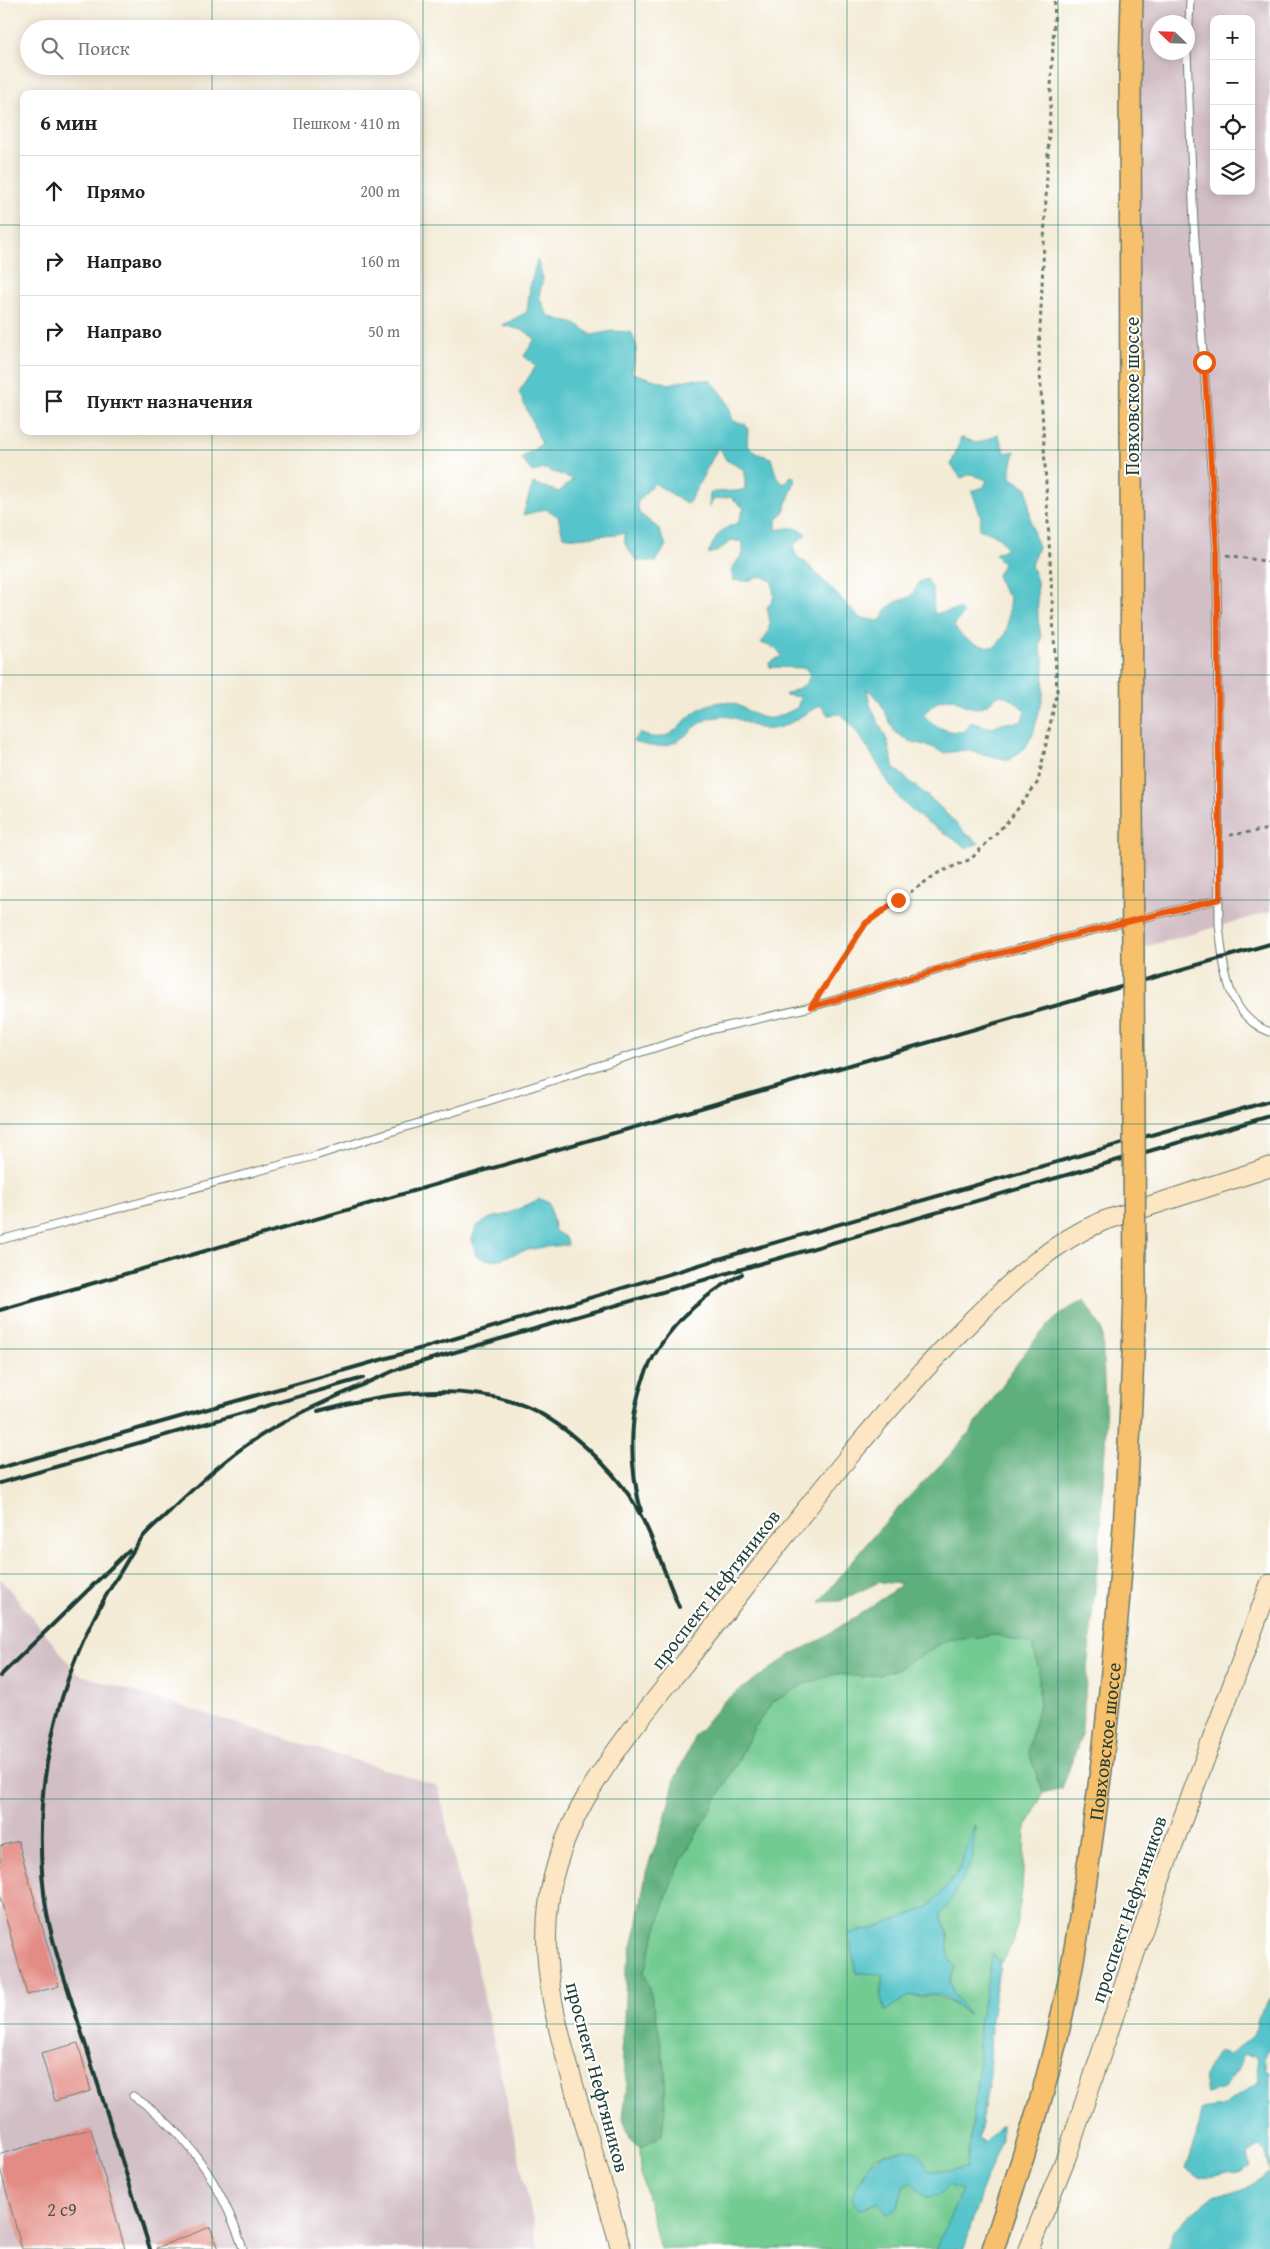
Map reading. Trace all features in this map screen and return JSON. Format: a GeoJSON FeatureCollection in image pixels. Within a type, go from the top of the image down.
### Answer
{"type":"FeatureCollection","features":[{"type":"Feature","properties":{"kind":"main road","name":"Повховское шоссе"},"geometry":{"type":"LineString","coordinates":[[993,2249],[1016,2181],[1055,2044],[1086,1884],[1100,1783],[1124,1547],[1132,1410],[1136,1293],[1132,791],[1130,70],[1132,0]]}},
{"type":"Feature","properties":{"kind":"main road","name":"проспект Нефтяников"},"geometry":{"type":"LineString","coordinates":[[621,2249],[561,2040],[549,1986],[547,1948],[548,1902],[555,1869],[568,1833],[584,1800],[608,1763],[766,1559],[918,1375],[1036,1260],[1084,1229],[1103,1221],[1270,1167]]}},
{"type":"Feature","properties":{"kind":"main road","name":"проспект Нефтяников"},"geometry":{"type":"LineString","coordinates":[[1029,2249],[1067,2155],[1158,1885],[1270,1584]]}},
{"type":"Feature","properties":{"kind":"main road","name":"Повховское шоссе"},"geometry":{"type":"LineString","coordinates":[[984,2249],[1016,2181]]}},
{"type":"Feature","properties":{"kind":"lane"},"geometry":{"type":"LineString","coordinates":[[1189,15],[1190,0]]}},
{"type":"Feature","properties":{"kind":"lane"},"geometry":{"type":"LineString","coordinates":[[1187,60],[1194,226],[1217,553],[1220,933],[1226,978],[1231,995],[1239,1010],[1270,1032]]}},
{"type":"Feature","properties":{"kind":"lane"},"geometry":{"type":"LineString","coordinates":[[0,1240],[318,1155],[714,1029],[811,1007],[969,961],[1220,899]]}},
{"type":"Feature","properties":{"kind":"lane"},"geometry":{"type":"LineString","coordinates":[[133,2096],[153,2109],[177,2131],[202,2164],[221,2194],[243,2249]]}},
{"type":"Feature","properties":{"kind":"path"},"geometry":{"type":"LineString","coordinates":[[811,1007],[866,923],[938,874],[971,859],[1010,819],[1038,782],[1057,692],[1039,352],[1055,0]]}},
{"type":"Feature","properties":{"kind":"path"},"geometry":{"type":"LineString","coordinates":[[1217,553],[1270,562]]}},
{"type":"Feature","properties":{"kind":"path"},"geometry":{"type":"LineString","coordinates":[[1220,837],[1270,829]]}},
{"type":"Feature","properties":{"kind":"shaded area"},"geometry":{"type":"Polygon","coordinates":[[[1132,0],[1270,0],[1270,912],[1134,950],[1132,0]]]}},
{"type":"Feature","properties":{"kind":"shaded area"},"geometry":{"type":"Polygon","coordinates":[[[0,1578],[78,1674],[438,1786],[539,2249],[0,2249],[0,1578]]]}},
{"type":"Feature","properties":{"kind":"green space"},"geometry":{"type":"Polygon","coordinates":[[[1084,1301],[1102,1329],[1106,1429],[1100,1535],[1081,1737],[1062,1788],[1043,1793],[1028,1750],[1039,1704],[1039,1670],[1032,1644],[996,1635],[947,1640],[892,1671],[863,1677],[836,1674],[802,1685],[772,1703],[753,1730],[735,1767],[682,1859],[669,1889],[644,1972],[655,2009],[665,2069],[665,2105],[662,2134],[640,2148],[630,2139],[623,2118],[627,2084],[621,2052],[626,1970],[637,1926],[646,1872],[664,1822],[675,1779],[695,1736],[724,1701],[792,1654],[818,1641],[902,1584],[879,1582],[840,1601],[820,1602],[881,1527],[967,1435],[1037,1338],[1067,1310],[1084,1301]]]}},
{"type":"Feature","properties":{"kind":"green space"},"geometry":{"type":"Polygon","coordinates":[[[996,1635],[1032,1644],[1039,1670],[1039,1704],[1028,1750],[1043,1793],[1025,1831],[1022,1890],[1014,1941],[1000,1964],[993,1953],[979,2025],[979,2075],[966,2170],[953,2172],[947,2169],[929,2171],[888,2152],[874,2158],[862,2175],[864,2208],[877,2202],[898,2207],[903,2187],[912,2182],[920,2190],[948,2185],[963,2190],[936,2249],[660,2249],[641,2174],[640,2148],[662,2134],[665,2106],[665,2069],[655,2009],[644,1972],[669,1889],[682,1859],[735,1767],[753,1730],[772,1703],[802,1685],[836,1673],[863,1677],[892,1671],[947,1640],[996,1635]],[[974,1828],[956,1876],[929,1907],[874,1928],[849,1934],[856,1973],[883,1973],[881,1992],[910,1995],[919,1998],[932,1994],[952,2003],[967,2013],[954,1995],[949,1981],[955,1967],[947,1957],[948,1934],[940,1914],[947,1907],[974,1828]]]}},
{"type":"Feature","properties":{"kind":"water"},"geometry":{"type":"Polygon","coordinates":[[[537,259],[543,278],[539,296],[548,316],[578,325],[592,335],[612,331],[631,332],[637,347],[632,373],[669,384],[690,379],[710,380],[719,389],[730,409],[733,421],[745,424],[748,430],[747,445],[758,454],[771,458],[781,482],[784,484],[791,476],[796,478],[784,511],[776,522],[776,530],[795,528],[806,534],[793,546],[796,556],[805,562],[860,618],[880,621],[889,607],[909,597],[919,582],[927,579],[933,590],[934,614],[959,609],[963,613],[954,626],[962,636],[981,646],[994,647],[1000,641],[1008,625],[1010,598],[1002,589],[997,575],[1003,564],[995,554],[1007,548],[998,536],[979,529],[981,517],[972,491],[984,487],[987,480],[971,474],[961,478],[951,465],[961,438],[979,443],[998,434],[1005,453],[1015,451],[1011,478],[1027,488],[1031,523],[1038,547],[1031,565],[1037,581],[1038,619],[1041,637],[1040,649],[1044,661],[1043,697],[1033,734],[1025,748],[1009,760],[965,750],[944,753],[932,747],[909,741],[895,732],[880,702],[867,689],[870,705],[887,740],[894,768],[938,805],[964,832],[979,843],[967,848],[911,810],[896,794],[850,723],[841,714],[828,715],[821,705],[779,728],[764,729],[729,717],[720,717],[704,721],[671,744],[650,746],[633,741],[639,733],[652,737],[662,737],[670,734],[700,709],[720,702],[728,702],[740,706],[757,716],[773,718],[797,708],[801,697],[785,695],[806,684],[810,676],[806,668],[770,667],[769,663],[782,656],[775,648],[761,643],[767,635],[769,627],[767,608],[774,597],[772,581],[761,576],[747,581],[733,580],[731,570],[743,553],[743,542],[732,540],[718,551],[708,554],[719,534],[738,523],[744,508],[730,497],[713,500],[709,508],[710,493],[745,489],[745,470],[726,460],[719,446],[688,504],[654,483],[637,503],[639,513],[658,528],[666,545],[656,562],[636,560],[625,544],[625,533],[576,538],[563,536],[558,516],[545,509],[523,515],[533,483],[559,492],[573,479],[545,469],[532,472],[521,458],[542,444],[519,392],[536,366],[524,356],[535,339],[525,331],[503,325],[527,312],[530,287],[537,259]],[[998,695],[986,705],[976,708],[952,698],[938,701],[923,714],[936,726],[958,732],[964,732],[970,722],[992,728],[1005,723],[1021,722],[1025,712],[1013,700],[998,695]]]}},
{"type":"Feature","properties":{"kind":"water"},"geometry":{"type":"Polygon","coordinates":[[[540,1199],[549,1203],[555,1231],[565,1237],[568,1245],[533,1249],[497,1260],[476,1256],[472,1239],[476,1227],[490,1218],[505,1215],[540,1199]]]}},
{"type":"Feature","properties":{"kind":"water"},"geometry":{"type":"Polygon","coordinates":[[[975,1825],[972,1860],[947,1907],[940,1914],[948,1934],[948,1957],[955,1967],[949,1981],[954,1995],[969,2014],[947,1999],[933,1994],[910,1995],[885,2011],[881,1992],[883,1974],[856,1973],[849,1934],[874,1928],[929,1907],[956,1876],[975,1825]]]}},
{"type":"Feature","properties":{"kind":"water"},"geometry":{"type":"Polygon","coordinates":[[[993,1953],[1000,1964],[991,2018],[990,2076],[978,2139],[985,2143],[1002,2125],[1002,2139],[980,2196],[964,2249],[936,2249],[962,2190],[948,2185],[940,2195],[926,2197],[912,2182],[903,2187],[898,2207],[887,2214],[877,2202],[857,2209],[852,2197],[864,2172],[874,2160],[890,2152],[915,2151],[929,2171],[966,2169],[979,2075],[979,2025],[993,1953]]]}},
{"type":"Feature","properties":{"kind":"water"},"geometry":{"type":"Polygon","coordinates":[[[1270,1998],[1270,2049],[1264,2057],[1266,2070],[1270,2071],[1270,2124],[1268,2135],[1270,2140],[1270,2170],[1266,2154],[1259,2147],[1247,2155],[1250,2166],[1236,2175],[1225,2173],[1199,2178],[1186,2169],[1195,2143],[1201,2110],[1222,2107],[1259,2082],[1256,2056],[1244,2055],[1239,2067],[1224,2089],[1207,2094],[1204,2076],[1217,2052],[1229,2055],[1253,2036],[1257,2019],[1270,1998]]]}},
{"type":"Feature","properties":{"kind":"water"},"geometry":{"type":"Polygon","coordinates":[[[1270,2172],[1270,2249],[1166,2249],[1174,2231],[1190,2214],[1215,2194],[1241,2192],[1270,2172]]]}},
{"type":"Feature","properties":{"kind":"building"},"geometry":{"type":"Polygon","coordinates":[[[18,1841],[59,1986],[27,1995],[0,1897],[0,1846],[18,1841]]]}},
{"type":"Feature","properties":{"kind":"building"},"geometry":{"type":"Polygon","coordinates":[[[78,2043],[91,2091],[55,2101],[41,2053],[78,2043]]]}},
{"type":"Feature","properties":{"kind":"building"},"geometry":{"type":"Polygon","coordinates":[[[91,2129],[125,2249],[22,2249],[0,2168],[0,2154],[91,2129]]]}},
{"type":"Feature","properties":{"kind":"building"},"geometry":{"type":"Polygon","coordinates":[[[210,2227],[219,2249],[156,2249],[156,2248],[210,2227]]]}},
{"type":"Feature","properties":{"kind":"railway"},"geometry":{"type":"LineString","coordinates":[[0,1310],[1270,944]]}},
{"type":"Feature","properties":{"kind":"railway"},"geometry":{"type":"LineString","coordinates":[[0,1468],[433,1345],[749,1250],[1270,1101]]}},
{"type":"Feature","properties":{"kind":"railway"},"geometry":{"type":"LineString","coordinates":[[150,2249],[52,1936],[47,1914],[42,1871],[41,1827],[44,1784],[51,1740],[62,1698],[76,1657],[94,1617],[135,1548],[148,1531],[213,1471],[259,1436],[318,1405],[400,1368],[1270,1116]]}},
{"type":"Feature","properties":{"kind":"railway"},"geometry":{"type":"LineString","coordinates":[[641,1511],[634,1473],[632,1437],[636,1404],[646,1373],[661,1344],[682,1318],[709,1295],[742,1274]]}},
{"type":"Feature","properties":{"kind":"railway"},"geometry":{"type":"LineString","coordinates":[[0,1483],[363,1378]]}},
{"type":"Feature","properties":{"kind":"railway"},"geometry":{"type":"LineString","coordinates":[[318,1411],[390,1396],[440,1392],[489,1396],[528,1407],[544,1415],[588,1449],[623,1487],[648,1530],[679,1607]]}},
{"type":"Feature","properties":{"kind":"railway"},"geometry":{"type":"LineString","coordinates":[[0,1676],[129,1550]]}},
{"type":"Feature","properties":{"kind":"route"},"geometry":{"type":"LineString","coordinates":[[898,900],[866,923],[811,1007],[969,961],[1220,899],[1217,553],[1204,362]]}}]}
